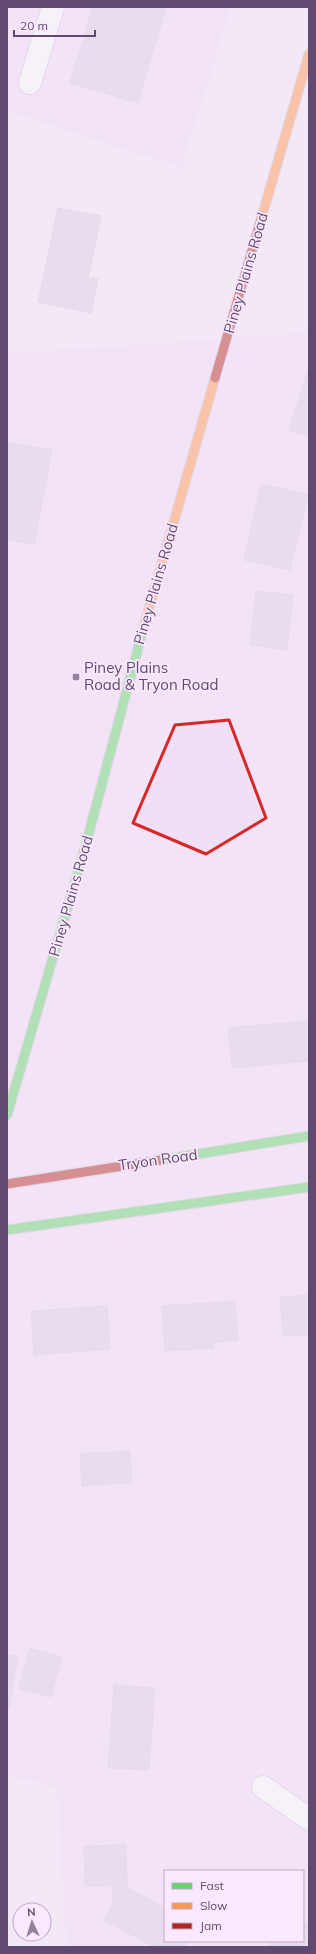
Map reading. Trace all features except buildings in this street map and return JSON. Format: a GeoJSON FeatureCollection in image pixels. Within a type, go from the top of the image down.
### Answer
{"type":"FeatureCollection","features":[{"type":"Feature","properties":{"kind":"main road","name":"Piney Plains Road"},"geometry":{"type":"LineString","coordinates":[[7,1115],[83,855],[154,589],[309,54]]}},
{"type":"Feature","properties":{"kind":"main road","name":"Tryon Road"},"geometry":{"type":"LineString","coordinates":[[7,1184],[309,1136]]}},
{"type":"Feature","properties":{"kind":"main road"},"geometry":{"type":"LineString","coordinates":[[7,1230],[309,1187]]}},
{"type":"Feature","properties":{"kind":"street"},"geometry":{"type":"LineString","coordinates":[[30,83],[53,7]]}},
{"type":"Feature","properties":{"kind":"street"},"geometry":{"type":"LineString","coordinates":[[263,1787],[309,1819]]}},
{"type":"Feature","properties":{"kind":"highlighted area"},"geometry":{"type":"Polygon","coordinates":[[[229,720],[266,818],[206,854],[133,823],[175,725],[229,720]]]}},
{"type":"Feature","properties":{"kind":"shaded area"},"geometry":{"type":"Polygon","coordinates":[[[7,7],[231,7],[181,167],[7,111],[7,7]]]}},
{"type":"Feature","properties":{"kind":"shaded area"},"geometry":{"type":"Polygon","coordinates":[[[309,333],[309,1947],[67,1947],[57,1787],[7,1775],[7,354],[309,333]]]}},
{"type":"Feature","properties":{"kind":"traffic: fast"},"geometry":{"type":"LineString","coordinates":[[7,1115],[83,855],[144,626]]}},
{"type":"Feature","properties":{"kind":"traffic: fast"},"geometry":{"type":"LineString","coordinates":[[161,1160],[309,1136]]}},
{"type":"Feature","properties":{"kind":"traffic: fast"},"geometry":{"type":"LineString","coordinates":[[7,1230],[309,1187]]}},
{"type":"Feature","properties":{"kind":"traffic: slow"},"geometry":{"type":"LineString","coordinates":[[262,216],[309,54]]}},
{"type":"Feature","properties":{"kind":"traffic: slow"},"geometry":{"type":"LineString","coordinates":[[144,626],[215,378]]}},
{"type":"Feature","properties":{"kind":"traffic: jam"},"geometry":{"type":"LineString","coordinates":[[215,378],[262,216]]}},
{"type":"Feature","properties":{"kind":"traffic: jam"},"geometry":{"type":"LineString","coordinates":[[7,1184],[161,1160]]}},
{"type":"Feature","properties":{"kind":"place","name":"Piney Plains Road & Tryon Road"},"geometry":{"type":"Point","coordinates":[76,677]}}]}
